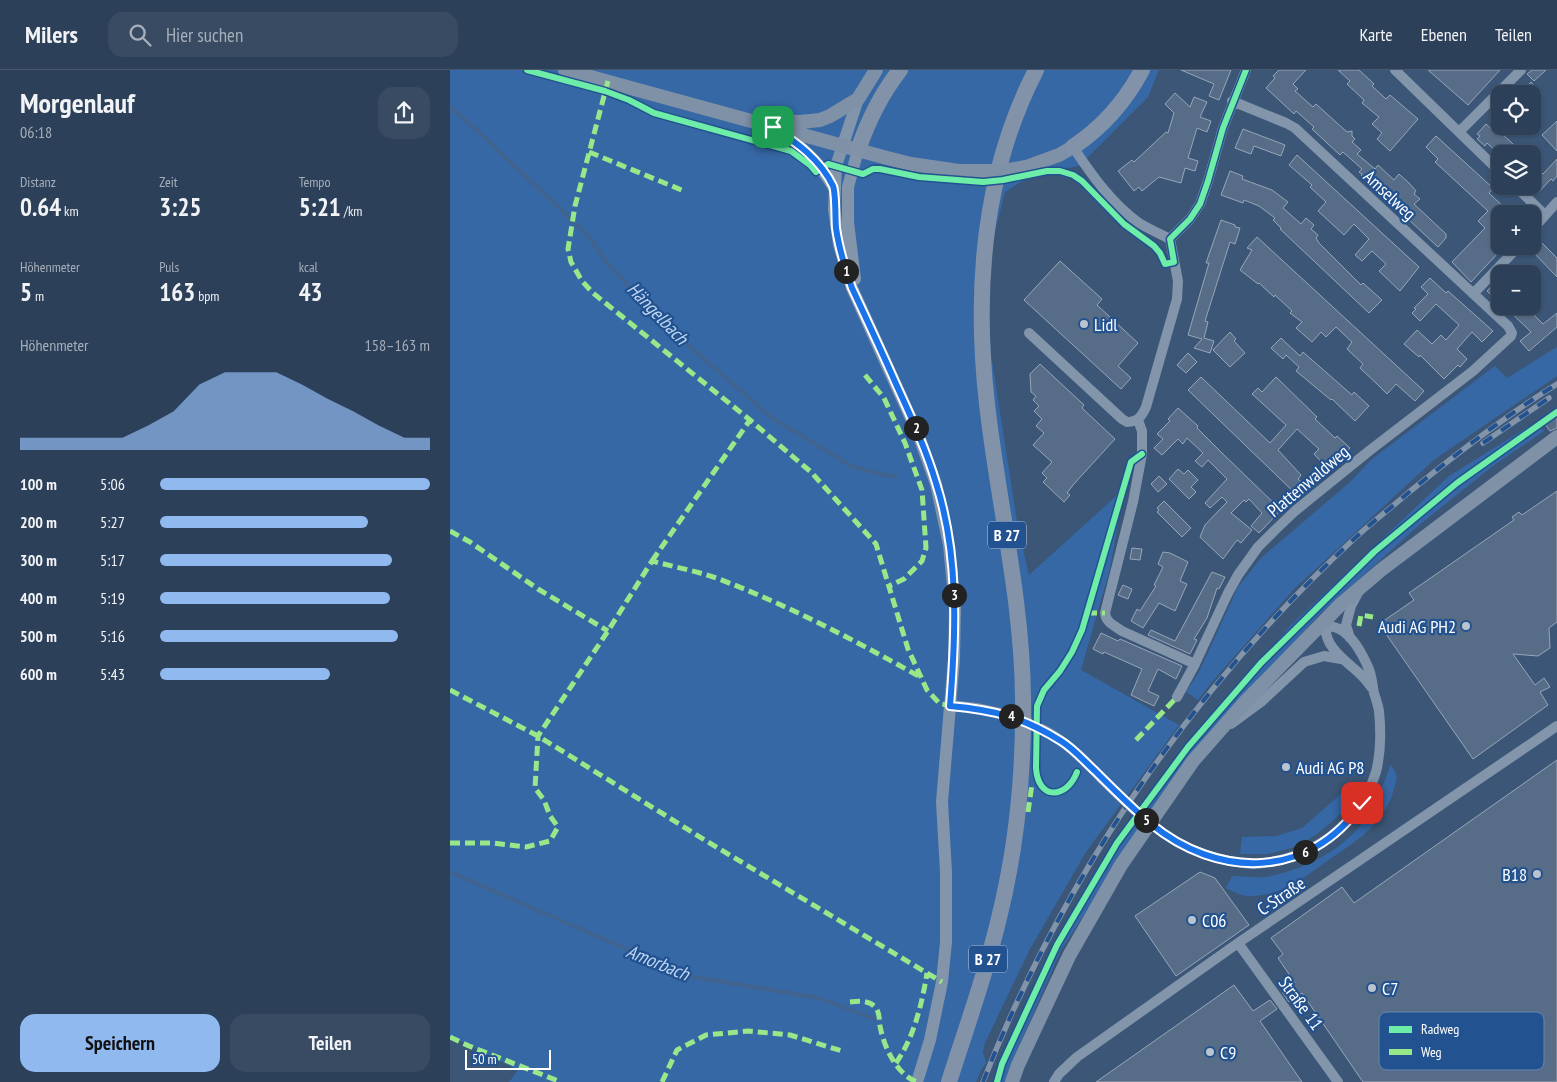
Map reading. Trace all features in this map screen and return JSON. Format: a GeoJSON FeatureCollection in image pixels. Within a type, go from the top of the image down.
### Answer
{"type":"FeatureCollection","features":[{"type":"Feature","properties":{"kind":"highway"},"geometry":{"type":"LineString","coordinates":[[858,150],[865,129],[880,100],[900,70]]}},
{"type":"Feature","properties":{"kind":"highway","name":"B 27"},"geometry":{"type":"LineString","coordinates":[[949,1082],[1000,918],[1016,833],[1021,779],[1023,697],[1020,631],[987,406],[982,348],[981,291],[986,239],[1002,155],[1017,112],[1036,70]]}},
{"type":"Feature","properties":{"kind":"highway"},"geometry":{"type":"LineString","coordinates":[[1073,147],[1089,137],[1105,122],[1131,89],[1140,70]]}},
{"type":"Feature","properties":{"kind":"main road"},"geometry":{"type":"LineString","coordinates":[[566,70],[911,164],[959,171],[1003,172],[1026,167],[1059,155],[1073,147]]}},
{"type":"Feature","properties":{"kind":"main road"},"geometry":{"type":"LineString","coordinates":[[743,118],[779,121],[820,120],[858,99],[876,70]]}},
{"type":"Feature","properties":{"kind":"main road"},"geometry":{"type":"LineString","coordinates":[[1012,1082],[1018,1064],[1069,956],[1121,865],[1193,761],[1244,703],[1331,614],[1361,587],[1557,437]]}},
{"type":"Feature","properties":{"kind":"street"},"geometry":{"type":"LineString","coordinates":[[1170,239],[1190,219],[1200,204],[1232,101],[1246,70]]}},
{"type":"Feature","properties":{"kind":"street"},"geometry":{"type":"LineString","coordinates":[[1395,70],[1491,163]]}},
{"type":"Feature","properties":{"kind":"street"},"geometry":{"type":"LineString","coordinates":[[1459,132],[1520,70]]}},
{"type":"Feature","properties":{"kind":"street"},"geometry":{"type":"LineString","coordinates":[[858,99],[841,145],[836,166],[834,188],[836,226],[844,264],[852,288],[918,434],[936,484],[949,545],[955,608],[954,659],[942,802],[946,872],[946,942],[943,974],[930,1040],[917,1082]]}},
{"type":"Feature","properties":{"kind":"street","name":"Amselweg"},"geometry":{"type":"LineString","coordinates":[[1232,101],[1295,128],[1508,326],[1512,333]]}},
{"type":"Feature","properties":{"kind":"street"},"geometry":{"type":"LineString","coordinates":[[773,127],[803,147],[822,168],[834,188]]}},
{"type":"Feature","properties":{"kind":"street"},"geometry":{"type":"LineString","coordinates":[[1073,147],[1100,184],[1126,212],[1147,228],[1170,239]]}},
{"type":"Feature","properties":{"kind":"street"},"geometry":{"type":"LineString","coordinates":[[858,150],[848,187],[848,222],[853,271],[869,324]]}},
{"type":"Feature","properties":{"kind":"street"},"geometry":{"type":"LineString","coordinates":[[1524,195],[1545,215]]}},
{"type":"Feature","properties":{"kind":"street"},"geometry":{"type":"LineString","coordinates":[[1541,220],[1557,202]]}},
{"type":"Feature","properties":{"kind":"street"},"geometry":{"type":"LineString","coordinates":[[1029,333],[1122,420],[1127,422],[1138,420],[1146,407],[1177,299],[1178,281],[1170,239]]}},
{"type":"Feature","properties":{"kind":"street"},"geometry":{"type":"LineString","coordinates":[[1473,294],[1510,255]]}},
{"type":"Feature","properties":{"kind":"street","name":"Plattenwaldweg"},"geometry":{"type":"LineString","coordinates":[[1177,697],[1195,664],[1231,587],[1258,547],[1295,511],[1473,371],[1512,333]]}},
{"type":"Feature","properties":{"kind":"street"},"geometry":{"type":"LineString","coordinates":[[1138,420],[1142,431],[1142,454],[1133,502],[1105,613],[1112,624],[1122,631],[1195,664]]}},
{"type":"Feature","properties":{"kind":"street"},"geometry":{"type":"LineString","coordinates":[[1350,639],[1346,625],[1361,587]]}},
{"type":"Feature","properties":{"kind":"street"},"geometry":{"type":"LineString","coordinates":[[1331,614],[1326,627],[1330,642],[1342,659],[1361,674],[1374,691]]}},
{"type":"Feature","properties":{"kind":"street"},"geometry":{"type":"LineString","coordinates":[[950,706],[976,708],[1005,714],[1029,722],[1063,742],[1150,824],[1190,850],[1230,862],[1268,863],[1298,856],[1326,840],[1353,816],[1370,787],[1377,766],[1380,744],[1379,708],[1369,668],[1357,647],[1339,629],[1326,627],[1311,634]]}},
{"type":"Feature","properties":{"kind":"street"},"geometry":{"type":"LineString","coordinates":[[1216,735],[1261,702],[1304,662],[1324,656],[1342,659]]}},
{"type":"Feature","properties":{"kind":"street","name":"C-Straße"},"geometry":{"type":"LineString","coordinates":[[1054,1082],[1059,1074],[1077,1057],[1238,943],[1557,726]]}},
{"type":"Feature","properties":{"kind":"street","name":"Straße 11"},"geometry":{"type":"LineString","coordinates":[[1238,943],[1338,1082]]}},
{"type":"Feature","properties":{"kind":"shaded area"},"geometry":{"type":"Polygon","coordinates":[[[450,70],[1159,70],[1148,97],[1079,166],[1032,175],[1005,192],[992,244],[988,314],[991,354],[1018,528],[1029,575],[1124,489],[1110,569],[1081,670],[1179,725],[1086,852],[1030,949],[985,1043],[983,1052],[986,1063],[976,1082],[509,1082],[518,1070],[450,1036],[450,70]]]}},
{"type":"Feature","properties":{"kind":"shaded area"},"geometry":{"type":"Polygon","coordinates":[[[1557,347],[1557,376],[1435,459],[1294,589],[1198,700],[1186,692],[1199,672],[1238,587],[1261,558],[1349,483],[1372,459],[1495,366],[1507,378],[1557,347]]]}},
{"type":"Feature","properties":{"kind":"shaded area"},"geometry":{"type":"Polygon","coordinates":[[[1557,409],[1557,411],[1538,423],[1544,431],[1490,468],[1417,527],[1316,618],[1268,673],[1122,858],[1061,950],[1013,1060],[1006,1082],[994,1082],[1048,961],[1103,864],[1207,720],[1291,625],[1449,476],[1557,409]]]}},
{"type":"Feature","properties":{"kind":"shaded area"},"geometry":{"type":"Polygon","coordinates":[[[1390,765],[1395,771],[1396,777],[1390,801],[1376,822],[1358,840],[1303,878],[1279,890],[1262,895],[1244,896],[1226,888],[1232,876],[1261,877],[1297,869],[1322,857],[1345,841],[1364,821],[1373,808],[1390,765]]]}},
{"type":"Feature","properties":{"kind":"shaded area"},"geometry":{"type":"Polygon","coordinates":[[[1362,782],[1348,807],[1321,831],[1299,846],[1268,854],[1240,854],[1242,837],[1276,836],[1302,828],[1342,793],[1362,782]]]}},
{"type":"Feature","properties":{"kind":"building"},"geometry":{"type":"Polygon","coordinates":[[[1181,70],[1231,70],[1219,100],[1209,96],[1214,84],[1181,70]]]}},
{"type":"Feature","properties":{"kind":"building"},"geometry":{"type":"Polygon","coordinates":[[[1279,70],[1306,70],[1293,84],[1298,89],[1295,91],[1313,107],[1316,104],[1347,132],[1352,131],[1352,136],[1355,139],[1352,142],[1361,150],[1357,154],[1375,169],[1378,165],[1394,180],[1399,174],[1409,183],[1416,191],[1414,194],[1420,199],[1414,204],[1446,234],[1446,238],[1438,247],[1361,175],[1359,172],[1362,169],[1343,152],[1340,155],[1312,129],[1314,127],[1296,111],[1294,114],[1266,88],[1279,70]]]}},
{"type":"Feature","properties":{"kind":"building"},"geometry":{"type":"Polygon","coordinates":[[[1338,70],[1359,70],[1386,99],[1390,95],[1418,119],[1390,151],[1377,139],[1382,133],[1372,124],[1379,117],[1362,103],[1364,100],[1347,84],[1350,81],[1338,70]]]}},
{"type":"Feature","properties":{"kind":"building"},"geometry":{"type":"Polygon","coordinates":[[[1428,70],[1500,70],[1468,105],[1428,70]]]}},
{"type":"Feature","properties":{"kind":"building"},"geometry":{"type":"Polygon","coordinates":[[[1532,70],[1546,70],[1534,81],[1527,74],[1532,70]]]}},
{"type":"Feature","properties":{"kind":"building"},"geometry":{"type":"Polygon","coordinates":[[[1175,93],[1190,107],[1194,97],[1207,102],[1200,117],[1211,121],[1207,132],[1197,128],[1188,158],[1198,161],[1195,171],[1185,168],[1181,183],[1159,177],[1142,191],[1139,187],[1134,191],[1118,171],[1132,160],[1134,162],[1166,132],[1168,133],[1174,113],[1165,104],[1175,93]]]}},
{"type":"Feature","properties":{"kind":"building"},"geometry":{"type":"Polygon","coordinates":[[[1557,121],[1557,151],[1542,135],[1557,121]]]}},
{"type":"Feature","properties":{"kind":"building"},"geometry":{"type":"Polygon","coordinates":[[[1486,124],[1491,129],[1491,135],[1503,135],[1514,145],[1491,145],[1491,147],[1487,143],[1485,146],[1477,139],[1480,136],[1477,134],[1486,124]]]}},
{"type":"Feature","properties":{"kind":"building"},"geometry":{"type":"Polygon","coordinates":[[[1243,129],[1285,145],[1281,156],[1254,146],[1251,154],[1235,148],[1243,129]]]}},
{"type":"Feature","properties":{"kind":"building"},"geometry":{"type":"Polygon","coordinates":[[[1436,136],[1491,186],[1489,193],[1502,205],[1491,205],[1491,255],[1496,255],[1471,282],[1452,262],[1485,228],[1478,221],[1488,211],[1435,162],[1438,159],[1426,147],[1436,136]]]}},
{"type":"Feature","properties":{"kind":"building"},"geometry":{"type":"Polygon","coordinates":[[[1297,155],[1419,267],[1400,291],[1379,271],[1386,264],[1372,251],[1362,261],[1355,255],[1369,239],[1354,224],[1344,235],[1318,211],[1326,202],[1310,187],[1312,185],[1289,165],[1297,155]]]}},
{"type":"Feature","properties":{"kind":"building"},"geometry":{"type":"Polygon","coordinates":[[[1557,159],[1557,176],[1553,181],[1551,179],[1541,190],[1541,173],[1543,174],[1557,159]]]}},
{"type":"Feature","properties":{"kind":"building"},"geometry":{"type":"Polygon","coordinates":[[[1230,171],[1243,176],[1242,179],[1272,190],[1288,202],[1283,208],[1301,224],[1306,218],[1314,225],[1311,229],[1318,235],[1316,238],[1319,243],[1361,285],[1363,283],[1382,300],[1369,313],[1280,229],[1273,220],[1275,218],[1259,206],[1244,200],[1243,203],[1221,195],[1230,171]]]}},
{"type":"Feature","properties":{"kind":"building"},"geometry":{"type":"Polygon","coordinates":[[[1221,220],[1240,228],[1235,244],[1230,242],[1205,321],[1208,322],[1204,338],[1214,341],[1210,353],[1194,348],[1202,339],[1188,335],[1209,263],[1206,263],[1221,220]]]}},
{"type":"Feature","properties":{"kind":"building"},"geometry":{"type":"Polygon","coordinates":[[[1257,237],[1424,391],[1415,401],[1396,384],[1387,394],[1360,368],[1363,364],[1347,349],[1352,342],[1336,327],[1326,337],[1321,332],[1312,342],[1296,328],[1302,322],[1290,313],[1292,311],[1275,295],[1274,297],[1259,283],[1240,270],[1252,250],[1247,248],[1257,237]]]}},
{"type":"Feature","properties":{"kind":"building"},"geometry":{"type":"Polygon","coordinates":[[[1541,242],[1557,258],[1557,277],[1536,255],[1541,255],[1541,242]]]}},
{"type":"Feature","properties":{"kind":"building","name":"Lidl"},"geometry":{"type":"Polygon","coordinates":[[[1060,261],[1102,299],[1097,305],[1138,343],[1118,366],[1131,378],[1121,389],[1024,300],[1060,261]]]}},
{"type":"Feature","properties":{"kind":"building"},"geometry":{"type":"Polygon","coordinates":[[[1430,278],[1446,293],[1448,291],[1493,331],[1482,342],[1472,332],[1457,349],[1467,359],[1444,379],[1420,355],[1419,357],[1404,344],[1417,330],[1432,344],[1441,335],[1446,340],[1459,325],[1436,304],[1420,321],[1412,313],[1416,309],[1414,308],[1428,294],[1421,287],[1430,278]]]}},
{"type":"Feature","properties":{"kind":"building"},"geometry":{"type":"Polygon","coordinates":[[[1491,287],[1491,295],[1487,291],[1491,287]]]}},
{"type":"Feature","properties":{"kind":"building"},"geometry":{"type":"Polygon","coordinates":[[[1557,313],[1557,327],[1529,351],[1520,341],[1531,332],[1513,315],[1534,315],[1543,324],[1557,313]]]}},
{"type":"Feature","properties":{"kind":"building"},"geometry":{"type":"Polygon","coordinates":[[[1230,332],[1236,339],[1234,341],[1245,353],[1230,367],[1213,350],[1230,332]]]}},
{"type":"Feature","properties":{"kind":"building"},"geometry":{"type":"Polygon","coordinates":[[[1281,338],[1300,356],[1303,352],[1352,395],[1354,392],[1369,406],[1355,421],[1332,399],[1296,371],[1299,367],[1286,355],[1283,359],[1271,348],[1281,338]]]}},
{"type":"Feature","properties":{"kind":"building"},"geometry":{"type":"Polygon","coordinates":[[[1188,353],[1197,362],[1186,373],[1177,365],[1188,353]]]}},
{"type":"Feature","properties":{"kind":"building"},"geometry":{"type":"Polygon","coordinates":[[[1040,364],[1084,405],[1082,408],[1115,439],[1073,485],[1067,493],[1070,495],[1064,502],[1043,482],[1047,478],[1042,473],[1052,462],[1033,445],[1044,433],[1036,426],[1042,419],[1034,411],[1039,406],[1033,400],[1036,396],[1031,392],[1030,374],[1040,364]]]}},
{"type":"Feature","properties":{"kind":"building"},"geometry":{"type":"Polygon","coordinates":[[[1201,377],[1270,443],[1286,425],[1252,394],[1258,388],[1262,392],[1276,377],[1317,417],[1315,419],[1335,438],[1337,436],[1350,448],[1328,469],[1314,454],[1319,449],[1297,429],[1278,450],[1301,475],[1298,479],[1309,489],[1300,498],[1188,390],[1201,377]]]}},
{"type":"Feature","properties":{"kind":"building"},"geometry":{"type":"Polygon","coordinates":[[[1178,408],[1281,510],[1259,533],[1251,526],[1262,513],[1249,499],[1246,502],[1244,500],[1231,513],[1252,530],[1241,543],[1237,540],[1223,559],[1200,537],[1205,525],[1227,502],[1222,497],[1210,508],[1205,503],[1227,479],[1208,460],[1202,467],[1195,461],[1203,453],[1187,438],[1183,444],[1178,439],[1162,455],[1154,448],[1163,439],[1157,434],[1170,421],[1168,419],[1178,408]]]}},
{"type":"Feature","properties":{"kind":"building"},"geometry":{"type":"Polygon","coordinates":[[[1557,414],[1557,428],[1550,431],[1544,423],[1557,414]]]}},
{"type":"Feature","properties":{"kind":"building"},"geometry":{"type":"Polygon","coordinates":[[[1178,469],[1184,474],[1188,470],[1198,480],[1191,487],[1196,492],[1189,499],[1169,479],[1178,469]]]}},
{"type":"Feature","properties":{"kind":"building"},"geometry":{"type":"Polygon","coordinates":[[[1159,476],[1167,484],[1158,492],[1151,484],[1159,476]]]}},
{"type":"Feature","properties":{"kind":"building","name":"Audi AG PH2"},"geometry":{"type":"Polygon","coordinates":[[[1557,491],[1557,622],[1549,628],[1550,648],[1538,656],[1513,654],[1535,685],[1544,678],[1550,687],[1540,692],[1548,705],[1473,759],[1379,624],[1414,600],[1409,593],[1514,520],[1512,517],[1519,512],[1522,515],[1557,491]]]}},
{"type":"Feature","properties":{"kind":"building"},"geometry":{"type":"Polygon","coordinates":[[[1164,501],[1191,528],[1182,537],[1157,512],[1159,510],[1157,508],[1164,501]]]}},
{"type":"Feature","properties":{"kind":"building"},"geometry":{"type":"Polygon","coordinates":[[[1132,548],[1142,549],[1140,560],[1130,559],[1132,548]]]}},
{"type":"Feature","properties":{"kind":"building"},"geometry":{"type":"Polygon","coordinates":[[[1163,552],[1170,553],[1188,562],[1180,581],[1187,584],[1175,611],[1159,603],[1143,628],[1131,621],[1137,609],[1140,611],[1156,586],[1154,585],[1163,567],[1158,564],[1163,552]]]}},
{"type":"Feature","properties":{"kind":"building"},"geometry":{"type":"Polygon","coordinates":[[[1212,572],[1225,577],[1219,589],[1217,588],[1207,618],[1194,639],[1197,640],[1190,654],[1148,635],[1151,630],[1175,641],[1212,572]]]}},
{"type":"Feature","properties":{"kind":"building"},"geometry":{"type":"Polygon","coordinates":[[[1123,585],[1132,589],[1128,599],[1118,595],[1123,585]]]}},
{"type":"Feature","properties":{"kind":"building"},"geometry":{"type":"Polygon","coordinates":[[[1101,633],[1118,641],[1120,639],[1182,666],[1176,679],[1158,669],[1148,691],[1159,696],[1154,706],[1131,695],[1142,669],[1093,649],[1101,633]]]}},
{"type":"Feature","properties":{"kind":"building"},"geometry":{"type":"Polygon","coordinates":[[[1557,760],[1557,1082],[1363,1082],[1302,993],[1289,1002],[1282,992],[1295,983],[1278,958],[1283,954],[1271,938],[1342,887],[1354,903],[1557,760]]]}},
{"type":"Feature","properties":{"kind":"building","name":"C06"},"geometry":{"type":"Polygon","coordinates":[[[1200,872],[1215,878],[1249,925],[1176,976],[1135,916],[1200,872]]]}},
{"type":"Feature","properties":{"kind":"building","name":"C9"},"geometry":{"type":"Polygon","coordinates":[[[1234,985],[1253,1011],[1270,1000],[1277,1009],[1260,1021],[1302,1082],[1096,1082],[1234,985]]]}},
{"type":"Feature","properties":{"kind":"waterway","name":"Hängelbach"},"geometry":{"type":"LineString","coordinates":[[450,107],[589,237],[608,264],[666,326],[771,417],[851,466],[884,475],[896,476]]}},
{"type":"Feature","properties":{"kind":"waterway","name":"Amorbach"},"geometry":{"type":"LineString","coordinates":[[450,872],[688,976],[819,998],[875,1019]]}},
{"type":"Feature","properties":{"kind":"railway"},"geometry":{"type":"LineString","coordinates":[[983,1082],[1016,1005],[1052,931],[1093,858],[1138,789],[1187,721],[1240,657],[1296,596],[1368,526],[1481,436],[1557,384]]}},
{"type":"Feature","properties":{"kind":"railway"},"geometry":{"type":"LineString","coordinates":[[1483,443],[1549,398]]}},
{"type":"Feature","properties":{"kind":"marked path"},"geometry":{"type":"LineString","coordinates":[[608,81],[575,206],[568,249],[571,262],[582,281],[593,293],[811,472],[876,544],[908,649],[927,690],[940,704],[950,705]]}},
{"type":"Feature","properties":{"kind":"marked path"},"geometry":{"type":"LineString","coordinates":[[589,152],[684,191]]}},
{"type":"Feature","properties":{"kind":"marked path"},"geometry":{"type":"LineString","coordinates":[[865,375],[884,398],[905,443],[922,490],[926,548],[922,561],[904,579],[889,586]]}},
{"type":"Feature","properties":{"kind":"marked path"},"geometry":{"type":"LineString","coordinates":[[652,561],[750,420]]}},
{"type":"Feature","properties":{"kind":"marked path"},"geometry":{"type":"LineString","coordinates":[[450,531],[470,542],[538,589],[608,631]]}},
{"type":"Feature","properties":{"kind":"marked path"},"geometry":{"type":"LineString","coordinates":[[450,843],[492,843],[526,847],[550,841],[558,827],[550,816],[544,800],[535,788],[538,736],[652,561],[711,576],[745,589],[797,612],[922,678]]}},
{"type":"Feature","properties":{"kind":"marked path"},"geometry":{"type":"LineString","coordinates":[[1087,613],[1105,613]]}},
{"type":"Feature","properties":{"kind":"marked path"},"geometry":{"type":"LineString","coordinates":[[1359,626],[1361,615],[1373,617]]}},
{"type":"Feature","properties":{"kind":"marked path"},"geometry":{"type":"LineString","coordinates":[[450,690],[538,736],[708,842],[942,982]]}},
{"type":"Feature","properties":{"kind":"marked path"},"geometry":{"type":"LineString","coordinates":[[1136,740],[1177,697]]}},
{"type":"Feature","properties":{"kind":"marked path"},"geometry":{"type":"LineString","coordinates":[[1028,812],[1032,784]]}},
{"type":"Feature","properties":{"kind":"marked path"},"geometry":{"type":"LineString","coordinates":[[896,1063],[908,1042],[916,1020],[927,973]]}},
{"type":"Feature","properties":{"kind":"marked path"},"geometry":{"type":"LineString","coordinates":[[850,1002],[867,1002],[877,1009],[880,1026],[892,1059],[903,1073],[917,1082]]}},
{"type":"Feature","properties":{"kind":"marked path"},"geometry":{"type":"LineString","coordinates":[[662,1082],[677,1050],[706,1035],[748,1031],[790,1035],[842,1051]]}},
{"type":"Feature","properties":{"kind":"marked path"},"geometry":{"type":"LineString","coordinates":[[450,1037],[561,1082]]}},
{"type":"Feature","properties":{"kind":"cycle path"},"geometry":{"type":"LineString","coordinates":[[527,70],[605,91],[629,100],[654,113],[791,151],[810,165],[816,172],[828,164],[863,174],[873,169],[880,169],[919,177],[983,182],[1047,171],[1060,171],[1073,175],[1082,181],[1124,224],[1154,246],[1165,264],[1174,262],[1170,239],[1190,219],[1200,204],[1223,128],[1246,70]]}},
{"type":"Feature","properties":{"kind":"cycle path"},"geometry":{"type":"LineString","coordinates":[[997,1082],[1002,1064],[1057,945],[1117,843],[1188,747],[1261,663],[1374,552],[1457,483],[1557,412]]}},
{"type":"Feature","properties":{"kind":"cycle path"},"geometry":{"type":"LineString","coordinates":[[1077,772],[1067,787],[1060,791],[1047,791],[1042,786],[1038,779],[1036,768],[1037,706],[1044,690],[1060,671],[1072,652],[1082,630],[1131,462],[1142,454]]}},
{"type":"Feature","properties":{"kind":"place","name":"Lidl"},"geometry":{"type":"Point","coordinates":[1084,324]}},
{"type":"Feature","properties":{"kind":"place","name":"Audi AG PH2"},"geometry":{"type":"Point","coordinates":[1466,626]}},
{"type":"Feature","properties":{"kind":"place","name":"Audi AG P8"},"geometry":{"type":"Point","coordinates":[1286,767]}},
{"type":"Feature","properties":{"kind":"place","name":"B18"},"geometry":{"type":"Point","coordinates":[1537,874]}},
{"type":"Feature","properties":{"kind":"place","name":"C06"},"geometry":{"type":"Point","coordinates":[1192,920]}},
{"type":"Feature","properties":{"kind":"place","name":"C7"},"geometry":{"type":"Point","coordinates":[1372,988]}},
{"type":"Feature","properties":{"kind":"place","name":"C9"},"geometry":{"type":"Point","coordinates":[1210,1052]}},
{"type":"Feature","properties":{"kind":"route"},"geometry":{"type":"LineString","coordinates":[[773,127],[803,147],[822,168],[834,188],[834,209],[839,245],[852,288],[918,434],[936,484],[949,545],[955,608],[954,659],[950,706],[976,708],[1005,714],[1029,722],[1063,742],[1080,756],[1150,824],[1190,850],[1230,862],[1268,863],[1298,856],[1326,840],[1342,828],[1362,803]]}}]}
